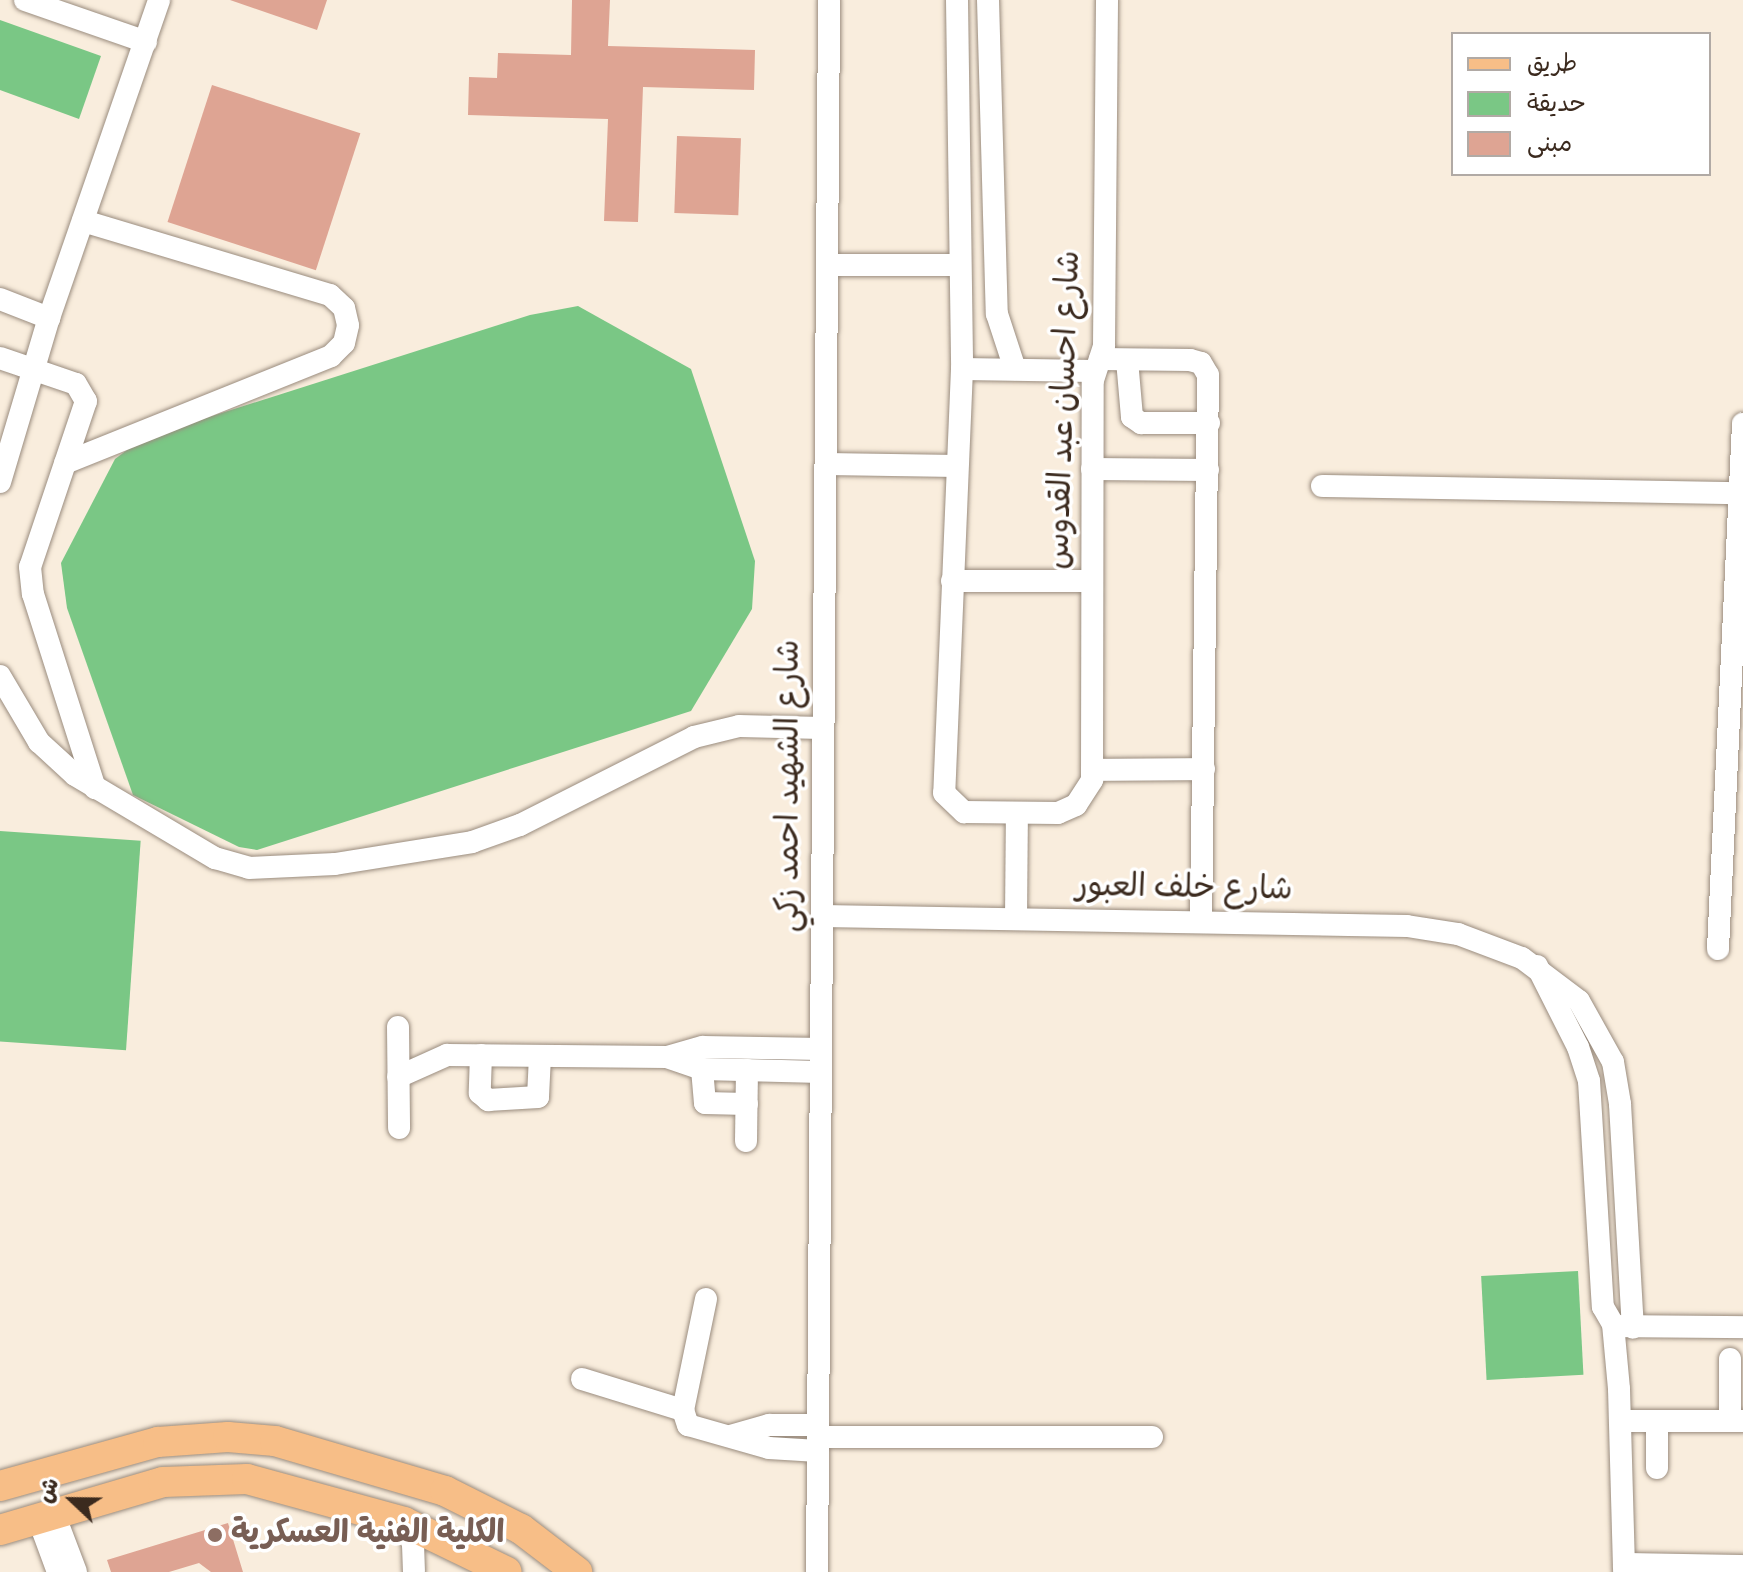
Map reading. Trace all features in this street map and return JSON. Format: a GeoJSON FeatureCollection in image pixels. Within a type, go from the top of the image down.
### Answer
{"type":"FeatureCollection","features":[{"type":"Feature","properties":{"kind":"main road"},"geometry":{"type":"LineString","coordinates":[[0,1486],[158,1442],[228,1437],[275,1441],[406,1475],[455,1495],[521,1529],[577,1572]]}},
{"type":"Feature","properties":{"kind":"main road"},"geometry":{"type":"LineString","coordinates":[[0,1530],[163,1482],[226,1478],[268,1483],[404,1522],[507,1572]]}},
{"type":"Feature","properties":{"kind":"street"},"geometry":{"type":"LineString","coordinates":[[25,0],[146,42]]}},
{"type":"Feature","properties":{"kind":"street","name":"شارع الشهيد احمد زكي"},"geometry":{"type":"LineString","coordinates":[[817,1572],[829,0]]}},
{"type":"Feature","properties":{"kind":"street","name":"شارع احسان عبد القدوس"},"geometry":{"type":"LineString","coordinates":[[957,0],[962,369],[944,793],[964,812],[1017,813],[1067,811],[1089,790],[1092,770],[1092,469],[1107,0]]}},
{"type":"Feature","properties":{"kind":"street"},"geometry":{"type":"LineString","coordinates":[[988,0],[997,314],[1015,369]]}},
{"type":"Feature","properties":{"kind":"street"},"geometry":{"type":"LineString","coordinates":[[0,482],[49,318],[161,4]]}},
{"type":"Feature","properties":{"kind":"street"},"geometry":{"type":"LineString","coordinates":[[65,463],[331,356],[344,343],[348,325],[344,308],[330,295],[83,221]]}},
{"type":"Feature","properties":{"kind":"street"},"geometry":{"type":"LineString","coordinates":[[827,265],[960,265]]}},
{"type":"Feature","properties":{"kind":"street"},"geometry":{"type":"LineString","coordinates":[[0,299],[49,318]]}},
{"type":"Feature","properties":{"kind":"street"},"geometry":{"type":"LineString","coordinates":[[0,358],[76,384],[84,394],[86,409],[32,551],[30,581],[95,788]]}},
{"type":"Feature","properties":{"kind":"street"},"geometry":{"type":"LineString","coordinates":[[962,369],[1097,365],[1127,360],[1201,363],[1208,375],[1201,922]]}},
{"type":"Feature","properties":{"kind":"street"},"geometry":{"type":"LineString","coordinates":[[1127,360],[1132,417],[1141,423],[1209,423]]}},
{"type":"Feature","properties":{"kind":"street"},"geometry":{"type":"LineString","coordinates":[[1718,949],[1743,424]]}},
{"type":"Feature","properties":{"kind":"street"},"geometry":{"type":"LineString","coordinates":[[826,464],[957,466]]}},
{"type":"Feature","properties":{"kind":"street"},"geometry":{"type":"LineString","coordinates":[[1092,469],[1208,470]]}},
{"type":"Feature","properties":{"kind":"street"},"geometry":{"type":"LineString","coordinates":[[1322,486],[1741,493]]}},
{"type":"Feature","properties":{"kind":"street"},"geometry":{"type":"LineString","coordinates":[[952,581],[1092,581]]}},
{"type":"Feature","properties":{"kind":"street"},"geometry":{"type":"LineString","coordinates":[[0,676],[39,742],[95,788],[215,858],[249,868],[289,869],[472,842],[520,825],[672,746],[716,731],[775,725],[822,728]]}},
{"type":"Feature","properties":{"kind":"street"},"geometry":{"type":"LineString","coordinates":[[1092,770],[1204,769]]}},
{"type":"Feature","properties":{"kind":"street"},"geometry":{"type":"LineString","coordinates":[[1016,919],[1017,813]]}},
{"type":"Feature","properties":{"kind":"street","name":"شارع خلف العبور"},"geometry":{"type":"LineString","coordinates":[[822,916],[1424,928],[1491,944],[1537,966],[1578,1047],[1589,1081],[1603,1307],[1623,1326],[1624,1568]]}},
{"type":"Feature","properties":{"kind":"street"},"geometry":{"type":"LineString","coordinates":[[398,1027],[399,1128]]}},
{"type":"Feature","properties":{"kind":"street"},"geometry":{"type":"LineString","coordinates":[[398,1077],[441,1055],[667,1057],[703,1047],[821,1060]]}},
{"type":"Feature","properties":{"kind":"street"},"geometry":{"type":"LineString","coordinates":[[481,1055],[480,1093],[488,1100],[538,1097],[540,1056]]}},
{"type":"Feature","properties":{"kind":"street"},"geometry":{"type":"LineString","coordinates":[[667,1057],[702,1069],[747,1070],[821,1060]]}},
{"type":"Feature","properties":{"kind":"street"},"geometry":{"type":"LineString","coordinates":[[702,1069],[705,1103],[747,1104]]}},
{"type":"Feature","properties":{"kind":"street"},"geometry":{"type":"LineString","coordinates":[[746,1141],[747,1070]]}},
{"type":"Feature","properties":{"kind":"street"},"geometry":{"type":"LineString","coordinates":[[706,1299],[683,1410],[692,1429],[769,1448],[818,1437],[1152,1437]]}},
{"type":"Feature","properties":{"kind":"street"},"geometry":{"type":"LineString","coordinates":[[1623,1326],[1743,1327]]}},
{"type":"Feature","properties":{"kind":"street"},"geometry":{"type":"LineString","coordinates":[[1621,1421],[1736,1421],[1730,1359]]}},
{"type":"Feature","properties":{"kind":"street"},"geometry":{"type":"LineString","coordinates":[[582,1379],[683,1410]]}},
{"type":"Feature","properties":{"kind":"street"},"geometry":{"type":"LineString","coordinates":[[1657,1421],[1657,1468]]}},
{"type":"Feature","properties":{"kind":"street"},"geometry":{"type":"LineString","coordinates":[[46,1516],[58,1572]]}},
{"type":"Feature","properties":{"kind":"street"},"geometry":{"type":"LineString","coordinates":[[46,1516],[76,1572]]}},
{"type":"Feature","properties":{"kind":"street"},"geometry":{"type":"LineString","coordinates":[[404,1522],[413,1544],[414,1571]]}},
{"type":"Feature","properties":{"kind":"street"},"geometry":{"type":"LineString","coordinates":[[1624,1568],[1743,1566]]}},
{"type":"Feature","properties":{"kind":"green space"},"geometry":{"type":"Polygon","coordinates":[[[0,20],[101,56],[79,119],[0,90],[0,20]]]}},
{"type":"Feature","properties":{"kind":"green space"},"geometry":{"type":"Polygon","coordinates":[[[578,306],[691,369],[755,561],[752,609],[691,711],[257,850],[239,847],[133,795],[67,608],[61,563],[115,459],[143,438],[530,315],[578,306]]]}},
{"type":"Feature","properties":{"kind":"green space"},"geometry":{"type":"Polygon","coordinates":[[[0,831],[141,841],[126,1050],[0,1042],[0,831]]]}},
{"type":"Feature","properties":{"kind":"green space"},"geometry":{"type":"Polygon","coordinates":[[[1578,1271],[1583,1375],[1487,1380],[1481,1276],[1578,1271]]]}},
{"type":"Feature","properties":{"kind":"building"},"geometry":{"type":"Polygon","coordinates":[[[230,0],[327,0],[317,30],[230,0]]]}},
{"type":"Feature","properties":{"kind":"building"},"geometry":{"type":"Polygon","coordinates":[[[572,0],[610,0],[608,46],[755,50],[754,90],[643,87],[638,222],[604,221],[608,119],[468,115],[469,77],[497,78],[498,53],[571,55],[572,0]]]}},
{"type":"Feature","properties":{"kind":"building"},"geometry":{"type":"Polygon","coordinates":[[[212,85],[360,133],[316,270],[168,222],[212,85]]]}},
{"type":"Feature","properties":{"kind":"building"},"geometry":{"type":"Polygon","coordinates":[[[677,136],[741,138],[738,215],[674,213],[677,136]]]}},
{"type":"Feature","properties":{"kind":"building"},"geometry":{"type":"Polygon","coordinates":[[[228,1523],[243,1572],[211,1572],[199,1563],[169,1572],[111,1572],[107,1560],[228,1523]]]}},
{"type":"Feature","properties":{"kind":"place","name":"الكلية الفنية العسكرية"},"geometry":{"type":"Point","coordinates":[215,1535]}}]}
